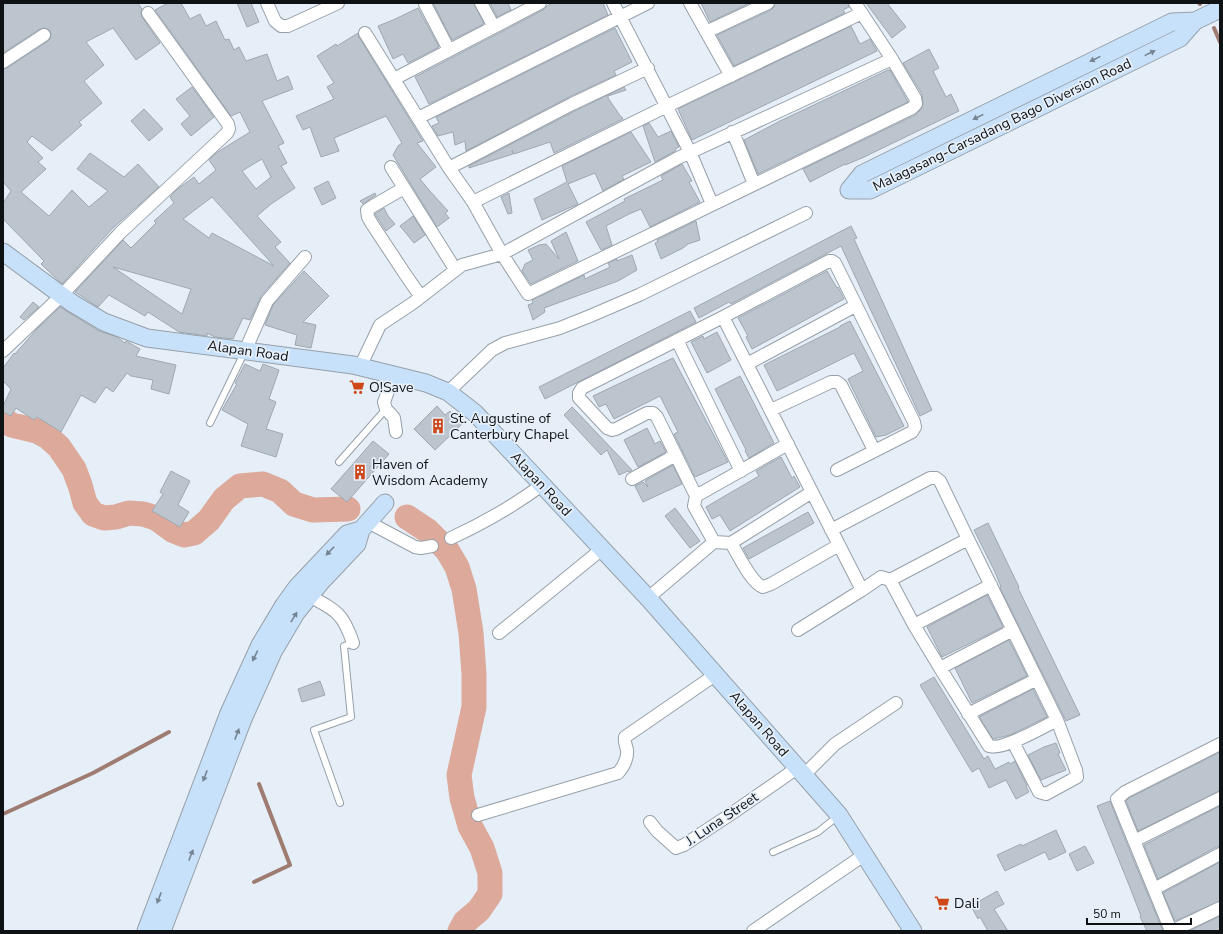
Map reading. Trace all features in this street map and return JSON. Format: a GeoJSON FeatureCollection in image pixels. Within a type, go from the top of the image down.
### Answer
{"type":"FeatureCollection","features":[{"type":"Feature","properties":{"kind":"street"},"geometry":{"type":"LineString","coordinates":[[267,3],[275,22],[281,26],[288,26],[338,3]]}},
{"type":"Feature","properties":{"kind":"street"},"geometry":{"type":"LineString","coordinates":[[482,3],[494,27]]}},
{"type":"Feature","properties":{"kind":"street"},"geometry":{"type":"LineString","coordinates":[[394,79],[540,3]]}},
{"type":"Feature","properties":{"kind":"street"},"geometry":{"type":"LineString","coordinates":[[613,3],[648,68],[690,152],[712,204]]}},
{"type":"Feature","properties":{"kind":"street"},"geometry":{"type":"LineString","coordinates":[[418,118],[619,16],[648,3]]}},
{"type":"Feature","properties":{"kind":"street"},"geometry":{"type":"LineString","coordinates":[[690,3],[731,76]]}},
{"type":"Feature","properties":{"kind":"street"},"geometry":{"type":"LineString","coordinates":[[706,32],[768,3]]}},
{"type":"Feature","properties":{"kind":"street"},"geometry":{"type":"LineString","coordinates":[[365,33],[449,168],[473,202],[502,254],[528,294],[912,108],[916,104],[915,98],[892,58],[855,3]]}},
{"type":"Feature","properties":{"kind":"street"},"geometry":{"type":"LineString","coordinates":[[425,4],[449,50]]}},
{"type":"Feature","properties":{"kind":"street","name":"Malagasang-Carsadang Bago Diversion Road"},"geometry":{"type":"LineString","coordinates":[[1195,21],[1172,22],[862,174],[849,190],[870,190],[912,170],[1180,38],[1195,21],[1220,8]]}},
{"type":"Feature","properties":{"kind":"street"},"geometry":{"type":"LineString","coordinates":[[3,351],[62,295],[120,233],[227,133],[229,129],[228,124],[148,13]]}},
{"type":"Feature","properties":{"kind":"street"},"geometry":{"type":"LineString","coordinates":[[473,202],[667,106],[862,13]]}},
{"type":"Feature","properties":{"kind":"street"},"geometry":{"type":"LineString","coordinates":[[3,62],[44,35]]}},
{"type":"Feature","properties":{"kind":"street"},"geometry":{"type":"LineString","coordinates":[[360,367],[380,325],[421,296],[455,269],[462,265],[502,254],[690,152],[892,58]]}},
{"type":"Feature","properties":{"kind":"street"},"geometry":{"type":"LineString","coordinates":[[449,168],[572,104],[648,68]]}},
{"type":"Feature","properties":{"kind":"street"},"geometry":{"type":"LineString","coordinates":[[732,132],[754,184]]}},
{"type":"Feature","properties":{"kind":"street"},"geometry":{"type":"LineString","coordinates":[[391,167],[455,269]]}},
{"type":"Feature","properties":{"kind":"street"},"geometry":{"type":"LineString","coordinates":[[404,188],[367,210],[368,217],[421,296]]}},
{"type":"Feature","properties":{"kind":"street"},"geometry":{"type":"LineString","coordinates":[[450,390],[492,350],[505,343],[560,328],[625,301],[806,212]]}},
{"type":"Feature","properties":{"kind":"street","name":"Alapan Road"},"geometry":{"type":"LineString","coordinates":[[3,252],[72,303],[104,322],[147,338],[360,367],[450,390],[475,413],[648,598],[839,815],[913,931]]}},
{"type":"Feature","properties":{"kind":"street"},"geometry":{"type":"LineString","coordinates":[[245,351],[267,300],[305,257]]}},
{"type":"Feature","properties":{"kind":"street"},"geometry":{"type":"LineString","coordinates":[[714,542],[694,506],[696,496],[654,413],[647,413],[612,430],[607,428],[579,398],[579,393],[582,388],[723,317],[829,261],[835,263],[855,306],[914,422],[915,427],[912,432],[837,470]]}},
{"type":"Feature","properties":{"kind":"street"},"geometry":{"type":"LineString","coordinates":[[747,364],[855,306]]}},
{"type":"Feature","properties":{"kind":"street"},"geometry":{"type":"LineString","coordinates":[[723,317],[862,590]]}},
{"type":"Feature","properties":{"kind":"street"},"geometry":{"type":"LineString","coordinates":[[677,340],[741,471]]}},
{"type":"Feature","properties":{"kind":"street"},"geometry":{"type":"LineString","coordinates":[[394,375],[384,402],[386,409],[394,418],[396,432]]}},
{"type":"Feature","properties":{"kind":"street"},"geometry":{"type":"LineString","coordinates":[[771,410],[831,382],[837,382],[841,385],[874,450]]}},
{"type":"Feature","properties":{"kind":"street"},"geometry":{"type":"LineString","coordinates":[[696,496],[788,444]]}},
{"type":"Feature","properties":{"kind":"street"},"geometry":{"type":"LineString","coordinates":[[632,479],[676,455]]}},
{"type":"Feature","properties":{"kind":"street"},"geometry":{"type":"LineString","coordinates":[[831,530],[930,478],[936,478],[940,481],[1057,720],[1076,770],[1077,777],[1046,794],[1040,792],[1013,742]]}},
{"type":"Feature","properties":{"kind":"street"},"geometry":{"type":"LineString","coordinates":[[451,538],[492,518],[542,485]]}},
{"type":"Feature","properties":{"kind":"street"},"geometry":{"type":"LineString","coordinates":[[648,598],[714,542],[731,542],[812,492]]}},
{"type":"Feature","properties":{"kind":"street"},"geometry":{"type":"LineString","coordinates":[[162,931],[243,719],[273,652],[308,596],[357,544],[365,526],[385,503]]}},
{"type":"Feature","properties":{"kind":"street"},"geometry":{"type":"LineString","coordinates":[[146,931],[229,713],[260,645],[284,605],[310,572],[347,534],[365,526],[421,548],[432,546]]}},
{"type":"Feature","properties":{"kind":"street"},"geometry":{"type":"LineString","coordinates":[[890,580],[968,539]]}},
{"type":"Feature","properties":{"kind":"street"},"geometry":{"type":"LineString","coordinates":[[731,542],[753,580],[758,585],[763,587],[771,584],[839,545]]}},
{"type":"Feature","properties":{"kind":"street"},"geometry":{"type":"LineString","coordinates":[[499,633],[602,549]]}},
{"type":"Feature","properties":{"kind":"street"},"geometry":{"type":"LineString","coordinates":[[798,630],[881,577],[890,580],[914,625],[989,746],[993,748],[1013,742],[1057,720]]}},
{"type":"Feature","properties":{"kind":"street"},"geometry":{"type":"LineString","coordinates":[[914,625],[990,585]]}},
{"type":"Feature","properties":{"kind":"street"},"geometry":{"type":"LineString","coordinates":[[308,596],[329,606],[343,619],[353,643]]}},
{"type":"Feature","properties":{"kind":"street"},"geometry":{"type":"LineString","coordinates":[[940,668],[1013,630]]}},
{"type":"Feature","properties":{"kind":"street"},"geometry":{"type":"LineString","coordinates":[[478,815],[618,773],[627,760],[624,741],[625,737],[716,675]]}},
{"type":"Feature","properties":{"kind":"street"},"geometry":{"type":"LineString","coordinates":[[968,714],[1037,679]]}},
{"type":"Feature","properties":{"kind":"street"},"geometry":{"type":"LineString","coordinates":[[800,771],[834,744],[896,703]]}},
{"type":"Feature","properties":{"kind":"street"},"geometry":{"type":"LineString","coordinates":[[1220,744],[1125,792],[1117,799],[1171,931],[1220,908]]}},
{"type":"Feature","properties":{"kind":"street","name":"J. Luna Street"},"geometry":{"type":"LineString","coordinates":[[650,822],[676,848],[684,845],[800,771]]}},
{"type":"Feature","properties":{"kind":"street"},"geometry":{"type":"LineString","coordinates":[[1134,841],[1220,798]]}},
{"type":"Feature","properties":{"kind":"street"},"geometry":{"type":"LineString","coordinates":[[1154,889],[1220,854]]}},
{"type":"Feature","properties":{"kind":"street"},"geometry":{"type":"LineString","coordinates":[[753,931],[864,855]]}},
{"type":"Feature","properties":{"kind":"lane"},"geometry":{"type":"LineString","coordinates":[[210,423],[245,351]]}},
{"type":"Feature","properties":{"kind":"lane"},"geometry":{"type":"LineString","coordinates":[[339,462],[386,409]]}},
{"type":"Feature","properties":{"kind":"lane"},"geometry":{"type":"LineString","coordinates":[[340,803],[314,730],[351,718],[344,646],[353,643]]}},
{"type":"Feature","properties":{"kind":"lane"},"geometry":{"type":"LineString","coordinates":[[773,852],[818,832],[839,815]]}},
{"type":"Feature","properties":{"kind":"building"},"geometry":{"type":"Polygon","coordinates":[[[3,3],[138,3],[142,9],[142,17],[160,43],[136,60],[113,28],[86,42],[104,65],[84,81],[102,103],[79,122],[82,125],[52,151],[32,136],[27,142],[43,158],[38,162],[46,169],[21,192],[49,216],[72,190],[89,207],[108,191],[77,169],[90,153],[124,177],[138,164],[159,187],[112,229],[62,284],[41,264],[44,261],[3,219],[3,203],[11,191],[3,182],[3,69],[7,68],[48,41],[51,35],[48,29],[40,29],[3,53],[3,3]]]}},
{"type":"Feature","properties":{"kind":"building"},"geometry":{"type":"Polygon","coordinates":[[[168,3],[181,3],[190,19],[200,14],[206,26],[216,21],[225,40],[229,39],[234,50],[239,47],[246,61],[267,54],[277,81],[288,76],[293,89],[262,101],[284,143],[278,146],[287,163],[281,166],[295,188],[271,204],[257,216],[281,242],[275,247],[290,263],[261,296],[250,320],[243,318],[233,339],[215,337],[207,333],[207,336],[179,332],[148,312],[145,316],[109,295],[98,307],[75,292],[123,240],[131,248],[156,223],[154,221],[174,203],[170,197],[175,191],[194,177],[199,184],[216,170],[209,160],[216,153],[250,132],[240,112],[231,116],[155,10],[168,3]],[[262,159],[242,171],[256,189],[271,177],[262,159]],[[212,197],[183,219],[209,238],[212,233],[274,266],[212,197]],[[113,267],[182,314],[191,289],[113,267]]]}},
{"type":"Feature","properties":{"kind":"building"},"geometry":{"type":"Polygon","coordinates":[[[237,3],[251,3],[259,22],[247,27],[237,3]]]}},
{"type":"Feature","properties":{"kind":"building"},"geometry":{"type":"Polygon","coordinates":[[[433,3],[474,3],[484,24],[452,40],[433,3]]]}},
{"type":"Feature","properties":{"kind":"building"},"geometry":{"type":"Polygon","coordinates":[[[490,3],[508,3],[511,10],[497,17],[490,3]]]}},
{"type":"Feature","properties":{"kind":"building"},"geometry":{"type":"Polygon","coordinates":[[[552,3],[603,3],[608,15],[429,104],[415,77],[543,10],[552,3]]]}},
{"type":"Feature","properties":{"kind":"building"},"geometry":{"type":"Polygon","coordinates":[[[701,3],[750,3],[710,22],[701,3]]]}},
{"type":"Feature","properties":{"kind":"building"},"geometry":{"type":"Polygon","coordinates":[[[775,3],[848,3],[849,7],[843,10],[845,13],[734,66],[717,35],[771,10],[775,3]]]}},
{"type":"Feature","properties":{"kind":"building"},"geometry":{"type":"Polygon","coordinates":[[[866,3],[887,3],[906,27],[892,38],[866,3]]]}},
{"type":"Feature","properties":{"kind":"building"},"geometry":{"type":"Polygon","coordinates":[[[418,8],[439,47],[408,63],[403,54],[393,59],[378,26],[418,8]]]}},
{"type":"Feature","properties":{"kind":"building"},"geometry":{"type":"Polygon","coordinates":[[[851,26],[860,44],[870,39],[877,51],[692,140],[678,109],[851,26]]]}},
{"type":"Feature","properties":{"kind":"building"},"geometry":{"type":"Polygon","coordinates":[[[615,28],[632,62],[614,71],[616,75],[569,97],[466,151],[465,141],[455,145],[453,132],[438,136],[432,126],[439,123],[436,117],[615,28]]]}},
{"type":"Feature","properties":{"kind":"building"},"geometry":{"type":"Polygon","coordinates":[[[358,33],[359,37],[423,141],[417,143],[436,167],[420,179],[448,211],[445,213],[449,218],[437,227],[393,155],[398,146],[402,143],[386,116],[334,138],[339,151],[321,157],[310,127],[303,130],[296,116],[334,99],[327,87],[334,83],[317,56],[358,33]]]}},
{"type":"Feature","properties":{"kind":"building"},"geometry":{"type":"Polygon","coordinates":[[[929,49],[939,68],[933,71],[946,97],[951,94],[959,111],[810,182],[803,169],[915,115],[921,109],[923,103],[922,94],[903,63],[929,49]]]}},
{"type":"Feature","properties":{"kind":"building"},"geometry":{"type":"Polygon","coordinates":[[[890,70],[908,102],[758,174],[744,140],[780,121],[890,70]]]}},
{"type":"Feature","properties":{"kind":"building"},"geometry":{"type":"Polygon","coordinates":[[[192,87],[214,117],[191,136],[181,124],[190,116],[176,99],[192,87]]]}},
{"type":"Feature","properties":{"kind":"building"},"geometry":{"type":"Polygon","coordinates":[[[624,87],[626,90],[608,96],[623,119],[554,153],[550,142],[514,154],[512,150],[513,154],[469,168],[469,166],[624,87]]]}},
{"type":"Feature","properties":{"kind":"building"},"geometry":{"type":"Polygon","coordinates":[[[144,109],[163,129],[149,141],[131,121],[144,109]]]}},
{"type":"Feature","properties":{"kind":"building"},"geometry":{"type":"Polygon","coordinates":[[[649,123],[658,137],[671,131],[679,147],[676,148],[675,151],[655,162],[643,126],[649,123]]]}},
{"type":"Feature","properties":{"kind":"building"},"geometry":{"type":"Polygon","coordinates":[[[631,132],[651,162],[622,176],[624,179],[603,191],[595,173],[568,184],[578,204],[542,220],[534,199],[567,182],[562,166],[631,132]]]}},
{"type":"Feature","properties":{"kind":"building"},"geometry":{"type":"Polygon","coordinates":[[[682,164],[692,181],[689,182],[700,202],[650,227],[641,209],[629,214],[606,226],[612,245],[601,250],[586,222],[625,201],[624,199],[663,180],[661,176],[682,164]]]}},
{"type":"Feature","properties":{"kind":"building"},"geometry":{"type":"Polygon","coordinates":[[[328,181],[336,198],[322,205],[314,188],[328,181]]]}},
{"type":"Feature","properties":{"kind":"building"},"geometry":{"type":"Polygon","coordinates":[[[375,193],[376,195],[363,204],[360,201],[375,193]]]}},
{"type":"Feature","properties":{"kind":"building"},"geometry":{"type":"Polygon","coordinates":[[[509,193],[512,213],[508,214],[501,197],[509,193]]]}},
{"type":"Feature","properties":{"kind":"building"},"geometry":{"type":"Polygon","coordinates":[[[384,208],[388,216],[395,224],[386,231],[375,214],[384,208]]]}},
{"type":"Feature","properties":{"kind":"building"},"geometry":{"type":"Polygon","coordinates":[[[413,216],[425,235],[414,243],[400,226],[413,216]]]}},
{"type":"Feature","properties":{"kind":"building"},"geometry":{"type":"Polygon","coordinates":[[[696,221],[700,240],[688,244],[661,259],[655,243],[658,242],[657,240],[696,221]]]}},
{"type":"Feature","properties":{"kind":"building"},"geometry":{"type":"Polygon","coordinates":[[[851,226],[857,238],[854,239],[932,410],[920,416],[841,246],[731,304],[729,302],[699,318],[694,308],[851,226]]]}},
{"type":"Feature","properties":{"kind":"building"},"geometry":{"type":"Polygon","coordinates":[[[566,232],[578,261],[531,284],[522,271],[525,264],[533,260],[528,250],[539,245],[546,244],[559,259],[551,241],[566,232]]]}},
{"type":"Feature","properties":{"kind":"building"},"geometry":{"type":"Polygon","coordinates":[[[632,255],[637,270],[618,281],[544,308],[545,312],[533,320],[528,305],[533,303],[532,300],[584,275],[585,279],[610,267],[608,263],[632,255]]]}},
{"type":"Feature","properties":{"kind":"building"},"geometry":{"type":"Polygon","coordinates":[[[304,271],[329,296],[303,322],[316,325],[311,348],[295,345],[297,335],[265,325],[273,305],[304,271]]]}},
{"type":"Feature","properties":{"kind":"building"},"geometry":{"type":"Polygon","coordinates":[[[827,271],[844,299],[752,349],[746,337],[748,336],[738,318],[827,271]]]}},
{"type":"Feature","properties":{"kind":"building"},"geometry":{"type":"Polygon","coordinates":[[[33,302],[39,307],[24,320],[20,317],[33,302]]]}},
{"type":"Feature","properties":{"kind":"building"},"geometry":{"type":"Polygon","coordinates":[[[60,307],[99,331],[117,337],[125,343],[126,341],[140,349],[136,356],[176,365],[169,394],[151,389],[153,380],[131,376],[127,373],[113,392],[106,387],[95,403],[81,395],[61,432],[37,417],[34,420],[16,408],[11,416],[3,412],[3,406],[11,389],[3,381],[3,368],[14,353],[15,354],[36,330],[60,307]]]}},
{"type":"Feature","properties":{"kind":"building"},"geometry":{"type":"Polygon","coordinates":[[[690,311],[696,322],[545,399],[539,387],[690,311]]]}},
{"type":"Feature","properties":{"kind":"building"},"geometry":{"type":"Polygon","coordinates":[[[850,321],[904,426],[886,435],[876,437],[848,379],[863,371],[854,353],[777,391],[764,365],[850,321]]]}},
{"type":"Feature","properties":{"kind":"building"},"geometry":{"type":"Polygon","coordinates":[[[717,332],[731,360],[707,373],[691,342],[703,336],[704,339],[717,332]]]}},
{"type":"Feature","properties":{"kind":"building"},"geometry":{"type":"Polygon","coordinates":[[[673,358],[728,462],[695,477],[674,434],[678,432],[660,396],[614,419],[606,404],[599,407],[593,396],[673,358]]]}},
{"type":"Feature","properties":{"kind":"building"},"geometry":{"type":"Polygon","coordinates":[[[245,364],[260,371],[263,364],[279,370],[269,399],[276,402],[266,429],[283,434],[276,457],[241,446],[248,424],[222,410],[237,384],[235,383],[245,364]]]}},
{"type":"Feature","properties":{"kind":"building"},"geometry":{"type":"Polygon","coordinates":[[[740,376],[774,443],[749,458],[715,389],[740,376]]]}},
{"type":"Feature","properties":{"kind":"building","name":"St. Augustine of Canterbury Chapel"},"geometry":{"type":"Polygon","coordinates":[[[437,406],[445,415],[450,411],[462,424],[435,450],[414,429],[437,406]]]}},
{"type":"Feature","properties":{"kind":"building"},"geometry":{"type":"Polygon","coordinates":[[[572,407],[632,470],[619,475],[607,450],[601,455],[564,415],[572,407]]]}},
{"type":"Feature","properties":{"kind":"building"},"geometry":{"type":"Polygon","coordinates":[[[647,428],[655,444],[660,441],[666,452],[638,467],[624,440],[647,428]]]}},
{"type":"Feature","properties":{"kind":"building","name":"Haven of Wisdom Academy"},"geometry":{"type":"Polygon","coordinates":[[[373,441],[389,454],[347,502],[331,489],[373,441]]]}},
{"type":"Feature","properties":{"kind":"building"},"geometry":{"type":"Polygon","coordinates":[[[781,457],[792,478],[794,476],[800,487],[730,531],[720,515],[712,519],[706,507],[759,476],[756,471],[781,457]]]}},
{"type":"Feature","properties":{"kind":"building"},"geometry":{"type":"Polygon","coordinates":[[[673,465],[682,484],[643,502],[635,486],[643,482],[648,487],[645,481],[673,465]]]}},
{"type":"Feature","properties":{"kind":"building"},"geometry":{"type":"Polygon","coordinates":[[[171,471],[190,481],[178,505],[189,512],[180,527],[152,511],[163,494],[160,492],[171,471]]]}},
{"type":"Feature","properties":{"kind":"building"},"geometry":{"type":"Polygon","coordinates":[[[675,508],[700,541],[690,548],[665,516],[675,508]]]}},
{"type":"Feature","properties":{"kind":"building"},"geometry":{"type":"Polygon","coordinates":[[[808,512],[814,523],[749,559],[743,548],[808,512]]]}},
{"type":"Feature","properties":{"kind":"building"},"geometry":{"type":"Polygon","coordinates":[[[988,523],[1080,715],[1066,721],[1000,588],[1001,587],[995,572],[974,530],[988,523]]]}},
{"type":"Feature","properties":{"kind":"building"},"geometry":{"type":"Polygon","coordinates":[[[987,595],[1003,627],[942,657],[927,627],[987,595]]]}},
{"type":"Feature","properties":{"kind":"building"},"geometry":{"type":"Polygon","coordinates":[[[1009,640],[1027,676],[972,703],[955,668],[1009,640]]]}},
{"type":"Feature","properties":{"kind":"building"},"geometry":{"type":"Polygon","coordinates":[[[934,677],[984,759],[988,756],[995,769],[1009,762],[1010,764],[1015,761],[1029,792],[1016,799],[1006,780],[989,788],[979,768],[972,772],[920,685],[934,677]]]}},
{"type":"Feature","properties":{"kind":"building"},"geometry":{"type":"Polygon","coordinates":[[[320,681],[325,695],[302,702],[298,689],[320,681]]]}},
{"type":"Feature","properties":{"kind":"building"},"geometry":{"type":"Polygon","coordinates":[[[1033,689],[1047,717],[1010,735],[993,739],[979,717],[1033,689]]]}},
{"type":"Feature","properties":{"kind":"building"},"geometry":{"type":"Polygon","coordinates":[[[1056,743],[1060,753],[1058,754],[1066,770],[1041,780],[1028,755],[1056,743]]]}},
{"type":"Feature","properties":{"kind":"building"},"geometry":{"type":"Polygon","coordinates":[[[1220,752],[1220,791],[1138,831],[1126,801],[1129,798],[1220,752]]]}},
{"type":"Feature","properties":{"kind":"building"},"geometry":{"type":"Polygon","coordinates":[[[1110,801],[1163,931],[1147,931],[1140,917],[1141,916],[1129,885],[1097,806],[1110,801]]]}},
{"type":"Feature","properties":{"kind":"building"},"geometry":{"type":"Polygon","coordinates":[[[1220,806],[1220,847],[1216,847],[1158,879],[1144,845],[1220,806]]]}},
{"type":"Feature","properties":{"kind":"building"},"geometry":{"type":"Polygon","coordinates":[[[1056,830],[1066,852],[1049,860],[1045,852],[1005,871],[997,855],[1021,844],[1022,846],[1056,830]]]}},
{"type":"Feature","properties":{"kind":"building"},"geometry":{"type":"Polygon","coordinates":[[[1085,846],[1094,863],[1077,871],[1069,854],[1085,846]]]}},
{"type":"Feature","properties":{"kind":"building"},"geometry":{"type":"Polygon","coordinates":[[[1220,862],[1220,901],[1175,921],[1163,893],[1220,862]]]}},
{"type":"Feature","properties":{"kind":"building"},"geometry":{"type":"Polygon","coordinates":[[[997,891],[1004,904],[994,909],[1008,931],[988,931],[980,917],[978,919],[971,906],[997,891]]]}},
{"type":"Feature","properties":{"kind":"building"},"geometry":{"type":"Polygon","coordinates":[[[1220,916],[1220,931],[1189,931],[1220,916]]]}},
{"type":"Feature","properties":{"kind":"waterway"},"geometry":{"type":"LineString","coordinates":[[1214,28],[1220,42]]}},
{"type":"Feature","properties":{"kind":"waterway"},"geometry":{"type":"LineString","coordinates":[[3,420],[12,425],[37,431],[48,437],[59,447],[74,469],[85,503],[93,514],[104,518],[116,517],[129,513],[143,514],[156,518],[174,531],[184,535],[194,533],[209,520],[224,499],[240,486],[263,484],[280,491],[294,504],[313,510],[348,509]]}},
{"type":"Feature","properties":{"kind":"waterway"},"geometry":{"type":"LineString","coordinates":[[407,517],[428,531],[447,550],[457,567],[464,589],[471,633],[474,674],[474,707],[459,775],[462,798],[470,826],[482,848],[490,873],[490,894],[479,910],[465,922],[460,931]]}},
{"type":"Feature","properties":{"kind":"waterway"},"geometry":{"type":"LineString","coordinates":[[3,814],[93,773],[169,732]]}},
{"type":"Feature","properties":{"kind":"waterway"},"geometry":{"type":"LineString","coordinates":[[254,882],[290,865],[259,784]]}},
{"type":"Feature","properties":{"kind":"place","name":"O!Save"},"geometry":{"type":"Point","coordinates":[357,387]}},
{"type":"Feature","properties":{"kind":"place","name":"St. Augustine of Canterbury Chapel"},"geometry":{"type":"Point","coordinates":[438,426]}},
{"type":"Feature","properties":{"kind":"place","name":"Haven of Wisdom Academy"},"geometry":{"type":"Point","coordinates":[360,472]}},
{"type":"Feature","properties":{"kind":"place","name":"Dali"},"geometry":{"type":"Point","coordinates":[942,903]}}]}
